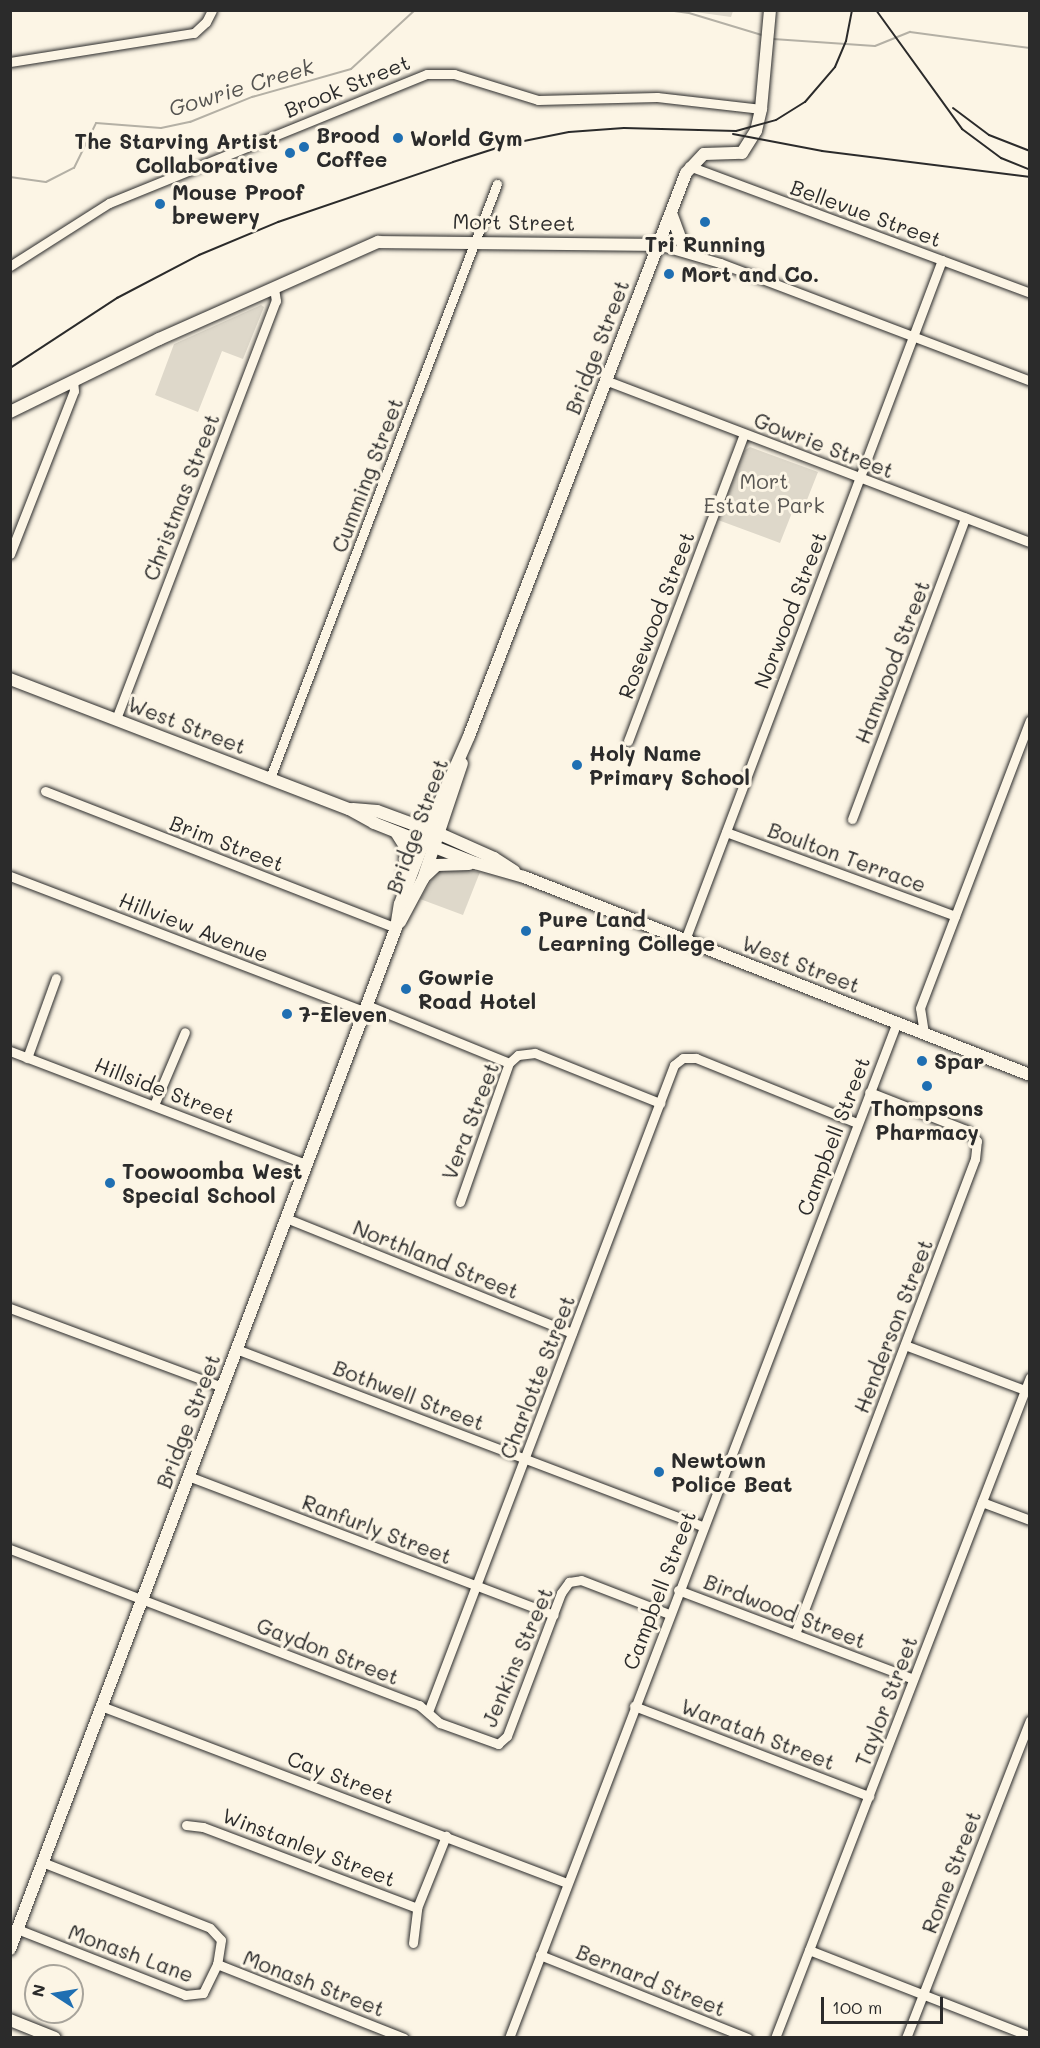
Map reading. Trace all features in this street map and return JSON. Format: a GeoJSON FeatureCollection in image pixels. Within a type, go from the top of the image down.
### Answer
{"type":"FeatureCollection","features":[{"type":"Feature","properties":{"kind":"main road"},"geometry":{"type":"LineString","coordinates":[[689,166],[704,154],[741,153],[753,136],[762,109],[770,10]]}},
{"type":"Feature","properties":{"kind":"main road","name":"Bridge Street"},"geometry":{"type":"LineString","coordinates":[[396,928],[400,904],[432,838],[469,736],[689,166]]}},
{"type":"Feature","properties":{"kind":"main road"},"geometry":{"type":"LineString","coordinates":[[671,213],[685,251]]}},
{"type":"Feature","properties":{"kind":"main road","name":"Mort Street"},"geometry":{"type":"LineString","coordinates":[[10,412],[73,380],[378,242],[476,241],[658,245]]}},
{"type":"Feature","properties":{"kind":"main road","name":"West Street"},"geometry":{"type":"LineString","coordinates":[[10,679],[349,809],[396,832],[432,838],[494,858],[524,878]]}},
{"type":"Feature","properties":{"kind":"main road","name":"West Street"},"geometry":{"type":"LineString","coordinates":[[349,809],[377,811],[491,869],[524,878],[1029,1075]]}},
{"type":"Feature","properties":{"kind":"main road"},"geometry":{"type":"LineString","coordinates":[[396,832],[404,841],[407,852],[400,904]]}},
{"type":"Feature","properties":{"kind":"main road","name":"Bridge Street"},"geometry":{"type":"LineString","coordinates":[[10,1949],[365,1008],[396,928],[423,879],[432,838]]}},
{"type":"Feature","properties":{"kind":"main road"},"geometry":{"type":"LineString","coordinates":[[423,879],[442,864],[491,869]]}},
{"type":"Feature","properties":{"kind":"main road","name":"Bridge Street"},"geometry":{"type":"LineString","coordinates":[[10,1942],[17,1929]]}},
{"type":"Feature","properties":{"kind":"main road"},"geometry":{"type":"LineString","coordinates":[[10,2020],[17,2026],[55,2037]]}},
{"type":"Feature","properties":{"kind":"street"},"geometry":{"type":"LineString","coordinates":[[10,62],[194,33],[206,22],[212,10]]}},
{"type":"Feature","properties":{"kind":"street","name":"Brook Street"},"geometry":{"type":"LineString","coordinates":[[10,266],[109,202],[427,74],[454,75],[538,100],[657,97],[762,109]]}},
{"type":"Feature","properties":{"kind":"street","name":"Bellevue Street"},"geometry":{"type":"LineString","coordinates":[[689,166],[1029,293]]}},
{"type":"Feature","properties":{"kind":"street","name":"Cumming Street"},"geometry":{"type":"LineString","coordinates":[[270,778],[497,184]]}},
{"type":"Feature","properties":{"kind":"street","name":"Mort Street"},"geometry":{"type":"LineString","coordinates":[[658,245],[685,251],[1029,381]]}},
{"type":"Feature","properties":{"kind":"street","name":"Norwood Street"},"geometry":{"type":"LineString","coordinates":[[685,940],[942,260]]}},
{"type":"Feature","properties":{"kind":"street","name":"Christmas Street"},"geometry":{"type":"LineString","coordinates":[[116,719],[276,301],[274,288]]}},
{"type":"Feature","properties":{"kind":"street"},"geometry":{"type":"LineString","coordinates":[[11,549],[75,391],[73,380]]}},
{"type":"Feature","properties":{"kind":"street","name":"Gowrie Street"},"geometry":{"type":"LineString","coordinates":[[605,381],[1029,542]]}},
{"type":"Feature","properties":{"kind":"street","name":"Rosewood Street"},"geometry":{"type":"LineString","coordinates":[[628,741],[744,434]]}},
{"type":"Feature","properties":{"kind":"street","name":"Hamwood Street"},"geometry":{"type":"LineString","coordinates":[[852,819],[966,518]]}},
{"type":"Feature","properties":{"kind":"street"},"geometry":{"type":"LineString","coordinates":[[924,1033],[920,1019],[922,1002],[1029,720]]}},
{"type":"Feature","properties":{"kind":"street","name":"Brim Street"},"geometry":{"type":"LineString","coordinates":[[45,791],[396,928]]}},
{"type":"Feature","properties":{"kind":"street","name":"Boulton Terrace"},"geometry":{"type":"LineString","coordinates":[[726,832],[955,916]]}},
{"type":"Feature","properties":{"kind":"street","name":"Hillview Avenue"},"geometry":{"type":"LineString","coordinates":[[10,876],[509,1063]]}},
{"type":"Feature","properties":{"kind":"street"},"geometry":{"type":"LineString","coordinates":[[27,1058],[56,978]]}},
{"type":"Feature","properties":{"kind":"street","name":"Campbell Street"},"geometry":{"type":"LineString","coordinates":[[508,2037],[897,1022]]}},
{"type":"Feature","properties":{"kind":"street"},"geometry":{"type":"LineString","coordinates":[[154,1105],[185,1032]]}},
{"type":"Feature","properties":{"kind":"street","name":"Hillside Street"},"geometry":{"type":"LineString","coordinates":[[10,1051],[306,1164]]}},
{"type":"Feature","properties":{"kind":"street","name":"Vera Street"},"geometry":{"type":"LineString","coordinates":[[460,1202],[509,1063],[518,1055],[535,1053],[660,1103]]}},
{"type":"Feature","properties":{"kind":"street","name":"Charlotte Street"},"geometry":{"type":"LineString","coordinates":[[428,1712],[674,1065],[683,1058],[696,1058],[857,1123]]}},
{"type":"Feature","properties":{"kind":"street","name":"Henderson Street"},"geometry":{"type":"LineString","coordinates":[[795,1634],[975,1159],[977,1141],[966,1130],[869,1092]]}},
{"type":"Feature","properties":{"kind":"street","name":"Northland Street"},"geometry":{"type":"LineString","coordinates":[[286,1218],[572,1333]]}},
{"type":"Feature","properties":{"kind":"street"},"geometry":{"type":"LineString","coordinates":[[10,1308],[222,1387]]}},
{"type":"Feature","properties":{"kind":"street"},"geometry":{"type":"LineString","coordinates":[[905,1345],[1024,1390]]}},
{"type":"Feature","properties":{"kind":"street","name":"Bothwell Street"},"geometry":{"type":"LineString","coordinates":[[236,1349],[703,1526]]}},
{"type":"Feature","properties":{"kind":"street","name":"Taylor Street"},"geometry":{"type":"LineString","coordinates":[[775,2037],[1029,1377]]}},
{"type":"Feature","properties":{"kind":"street","name":"Ranfurly Street"},"geometry":{"type":"LineString","coordinates":[[188,1476],[553,1615]]}},
{"type":"Feature","properties":{"kind":"street"},"geometry":{"type":"LineString","coordinates":[[982,1502],[1029,1520]]}},
{"type":"Feature","properties":{"kind":"street","name":"Gaydon Street"},"geometry":{"type":"LineString","coordinates":[[10,1549],[420,1705],[440,1723],[498,1744]]}},
{"type":"Feature","properties":{"kind":"street","name":"Jenkins Street"},"geometry":{"type":"LineString","coordinates":[[498,1744],[507,1736],[553,1615],[569,1582],[581,1580],[669,1614]]}},
{"type":"Feature","properties":{"kind":"street","name":"Birdwood Street"},"geometry":{"type":"LineString","coordinates":[[678,1590],[913,1679]]}},
{"type":"Feature","properties":{"kind":"street","name":"Cay Street"},"geometry":{"type":"LineString","coordinates":[[101,1706],[567,1883]]}},
{"type":"Feature","properties":{"kind":"street","name":"Waratah Street"},"geometry":{"type":"LineString","coordinates":[[634,1706],[869,1796]]}},
{"type":"Feature","properties":{"kind":"street","name":"Rome Street"},"geometry":{"type":"LineString","coordinates":[[906,2037],[1029,1720]]}},
{"type":"Feature","properties":{"kind":"street","name":"Winstanley Street"},"geometry":{"type":"LineString","coordinates":[[186,1825],[203,1827],[417,1908]]}},
{"type":"Feature","properties":{"kind":"street","name":"Winstanley Street"},"geometry":{"type":"LineString","coordinates":[[413,1943],[412,1928],[417,1908],[446,1836]]}},
{"type":"Feature","properties":{"kind":"street","name":"Monash Street"},"geometry":{"type":"LineString","coordinates":[[42,1862],[210,1928],[221,1940],[217,1964],[404,2037]]}},
{"type":"Feature","properties":{"kind":"street","name":"Monash Lane"},"geometry":{"type":"LineString","coordinates":[[17,1929],[193,1996],[203,1993],[217,1964]]}},
{"type":"Feature","properties":{"kind":"street"},"geometry":{"type":"LineString","coordinates":[[809,1950],[1029,2036]]}},
{"type":"Feature","properties":{"kind":"street","name":"Bernard Street"},"geometry":{"type":"LineString","coordinates":[[540,1955],[748,2037]]}},
{"type":"Feature","properties":{"kind":"green space"},"geometry":{"type":"Polygon","coordinates":[[[688,11],[733,11],[731,17],[688,11]]]}},
{"type":"Feature","properties":{"kind":"green space"},"geometry":{"type":"Polygon","coordinates":[[[261,305],[264,307],[243,359],[222,351],[198,412],[155,395],[174,344],[261,305]]]}},
{"type":"Feature","properties":{"kind":"green space","name":"Mort Estate Park"},"geometry":{"type":"Polygon","coordinates":[[[750,447],[818,472],[805,505],[795,505],[780,543],[718,520],[744,451],[750,447]]]}},
{"type":"Feature","properties":{"kind":"green space"},"geometry":{"type":"Polygon","coordinates":[[[462,869],[480,872],[463,915],[420,899],[438,870],[462,869]]]}},
{"type":"Feature","properties":{"kind":"waterway","name":"Gowrie Creek"},"geometry":{"type":"LineString","coordinates":[[10,177],[46,182],[74,168],[96,123],[161,128],[190,122],[252,97],[351,69],[415,10]]}},
{"type":"Feature","properties":{"kind":"waterway","name":"Gowrie Creek"},"geometry":{"type":"LineString","coordinates":[[667,10],[689,13],[762,35]]}},
{"type":"Feature","properties":{"kind":"waterway","name":"Gowrie Creek"},"geometry":{"type":"LineString","coordinates":[[773,39],[875,46],[910,32],[1030,48]]}},
{"type":"Feature","properties":{"kind":"railway"},"geometry":{"type":"LineString","coordinates":[[10,368],[117,298],[199,255],[278,222],[453,162],[509,144],[569,132],[624,128],[736,131],[776,120],[805,102],[835,67],[846,41],[852,10]]}},
{"type":"Feature","properties":{"kind":"railway"},"geometry":{"type":"LineString","coordinates":[[876,10],[962,129],[1001,158],[1030,170]]}},
{"type":"Feature","properties":{"kind":"railway"},"geometry":{"type":"LineString","coordinates":[[953,108],[989,135],[1030,151]]}},
{"type":"Feature","properties":{"kind":"railway"},"geometry":{"type":"LineString","coordinates":[[733,134],[822,151],[1030,177]]}},
{"type":"Feature","properties":{"kind":"place","name":"World Gym"},"geometry":{"type":"Point","coordinates":[398,138]}},
{"type":"Feature","properties":{"kind":"place","name":"Brood Coffee"},"geometry":{"type":"Point","coordinates":[304,147]}},
{"type":"Feature","properties":{"kind":"place","name":"The Starving Artist Collaborative"},"geometry":{"type":"Point","coordinates":[290,153]}},
{"type":"Feature","properties":{"kind":"place","name":"Mouse Proof brewery"},"geometry":{"type":"Point","coordinates":[160,204]}},
{"type":"Feature","properties":{"kind":"place","name":"Tri Running"},"geometry":{"type":"Point","coordinates":[705,222]}},
{"type":"Feature","properties":{"kind":"place","name":"Mort and Co."},"geometry":{"type":"Point","coordinates":[669,274]}},
{"type":"Feature","properties":{"kind":"place","name":"Holy Name Primary School"},"geometry":{"type":"Point","coordinates":[577,765]}},
{"type":"Feature","properties":{"kind":"place","name":"Pure Land Learning College"},"geometry":{"type":"Point","coordinates":[526,931]}},
{"type":"Feature","properties":{"kind":"place","name":"Gowrie Road Hotel"},"geometry":{"type":"Point","coordinates":[406,989]}},
{"type":"Feature","properties":{"kind":"place","name":"7-Eleven"},"geometry":{"type":"Point","coordinates":[287,1014]}},
{"type":"Feature","properties":{"kind":"place","name":"Spar"},"geometry":{"type":"Point","coordinates":[922,1061]}},
{"type":"Feature","properties":{"kind":"place","name":"Thompsons Pharmacy"},"geometry":{"type":"Point","coordinates":[927,1086]}},
{"type":"Feature","properties":{"kind":"place","name":"Toowoomba West Special School"},"geometry":{"type":"Point","coordinates":[110,1183]}},
{"type":"Feature","properties":{"kind":"place","name":"Newtown Police Beat"},"geometry":{"type":"Point","coordinates":[659,1472]}}]}
